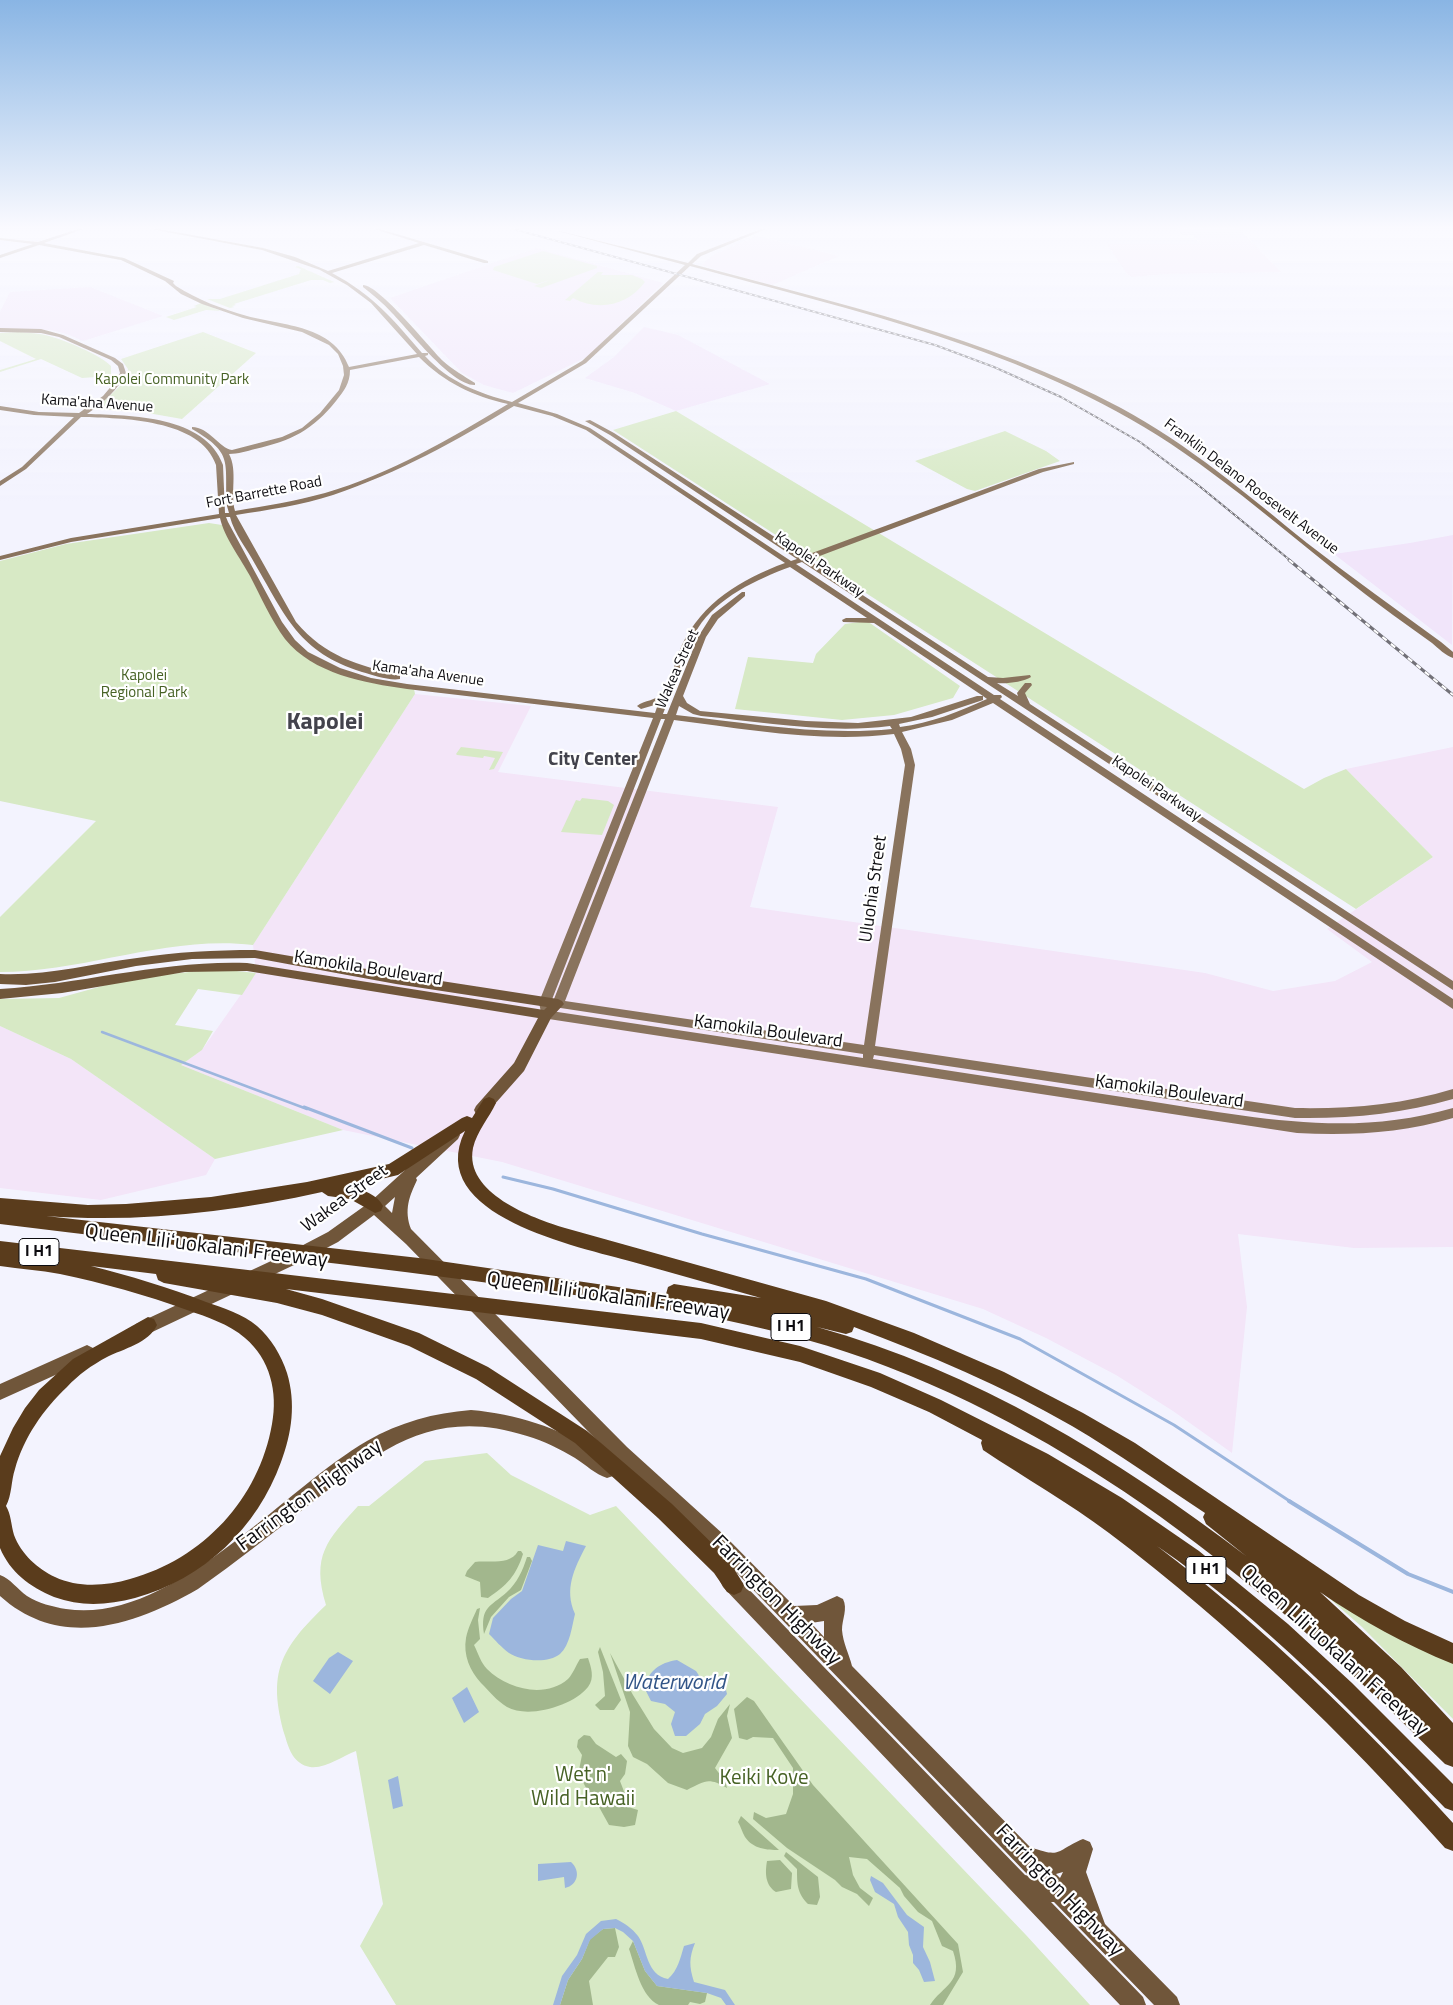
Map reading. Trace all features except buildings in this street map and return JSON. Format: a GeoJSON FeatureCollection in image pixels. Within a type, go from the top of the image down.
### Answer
{"type":"FeatureCollection","features":[{"type":"Feature","properties":{"kind":"highway"},"geometry":{"type":"LineString","coordinates":[[489,1102],[466,1146],[464,1161],[471,1179],[509,1213],[565,1235],[826,1310],[908,1339],[998,1378],[1077,1420],[1128,1450],[1352,1602],[1398,1628],[1453,1654]]}},
{"type":"Feature","properties":{"kind":"highway"},"geometry":{"type":"LineString","coordinates":[[0,1205],[88,1212],[126,1211],[212,1204],[307,1188],[393,1170],[467,1122]]}},
{"type":"Feature","properties":{"kind":"highway"},"geometry":{"type":"LineString","coordinates":[[307,1188],[352,1191],[375,1206]]}},
{"type":"Feature","properties":{"kind":"highway","name":"Queen Liliʻuokalani Freeway"},"geometry":{"type":"LineString","coordinates":[[0,1217],[480,1273],[672,1301],[803,1330],[872,1352],[926,1374],[999,1409],[1064,1444],[1151,1498],[1242,1564],[1327,1634],[1382,1685],[1453,1756]]}},
{"type":"Feature","properties":{"kind":"highway","name":"Queen Liliʻuokalani Freeway"},"geometry":{"type":"LineString","coordinates":[[0,1248],[701,1331],[809,1357],[874,1379],[935,1406],[1040,1460],[1115,1505],[1192,1558],[1281,1632],[1345,1690],[1453,1800]]}},
{"type":"Feature","properties":{"kind":"highway"},"geometry":{"type":"LineString","coordinates":[[77,1256],[189,1280],[240,1287],[286,1297],[368,1322],[413,1339],[450,1356],[513,1392],[582,1436],[665,1511],[721,1566],[734,1585]]}},
{"type":"Feature","properties":{"kind":"highway"},"geometry":{"type":"LineString","coordinates":[[0,1259],[61,1267],[177,1298],[231,1319],[251,1332],[266,1349],[279,1376],[283,1409],[280,1436],[272,1462],[259,1489],[238,1520],[212,1547],[197,1559],[146,1586],[111,1594],[94,1595],[78,1594],[49,1585],[31,1574],[16,1559],[4,1533],[0,1513]]}},
{"type":"Feature","properties":{"kind":"highway"},"geometry":{"type":"LineString","coordinates":[[480,1273],[567,1279],[784,1310],[824,1319],[998,1378]]}},
{"type":"Feature","properties":{"kind":"highway"},"geometry":{"type":"LineString","coordinates":[[0,1499],[4,1472],[16,1441],[34,1411],[45,1398],[84,1362],[98,1353],[127,1340],[148,1326]]}},
{"type":"Feature","properties":{"kind":"highway"},"geometry":{"type":"LineString","coordinates":[[935,1406],[1115,1526],[1200,1593],[1338,1717],[1420,1802],[1453,1840]]}},
{"type":"Feature","properties":{"kind":"highway"},"geometry":{"type":"LineString","coordinates":[[1128,1450],[1278,1567],[1338,1620],[1396,1676],[1453,1739]]}},
{"type":"Feature","properties":{"kind":"main road"},"geometry":{"type":"LineString","coordinates":[[214,454],[225,451],[232,452],[292,436],[314,422],[340,393],[346,380],[347,369],[342,356],[327,342],[303,330],[264,321]]}},
{"type":"Feature","properties":{"kind":"main road","name":"Kapolei Parkway"},"geometry":{"type":"LineString","coordinates":[[390,321],[438,372],[450,381],[468,390],[495,398],[519,402],[576,417],[603,429],[1453,986]]}},
{"type":"Feature","properties":{"kind":"main road","name":"Kapolei Parkway"},"geometry":{"type":"LineString","coordinates":[[402,321],[460,378],[588,428],[1453,1005]]}},
{"type":"Feature","properties":{"kind":"main road","name":"Fort Barrette Road"},"geometry":{"type":"LineString","coordinates":[[519,402],[573,370],[631,321]]}},
{"type":"Feature","properties":{"kind":"main road","name":"Fort Barrette Road"},"geometry":{"type":"LineString","coordinates":[[0,558],[71,540],[232,515],[329,494],[389,472],[573,374],[592,360],[634,321]]}},
{"type":"Feature","properties":{"kind":"main road","name":"Franklin Delano Roosevelt Avenue"},"geometry":{"type":"LineString","coordinates":[[886,321],[954,340],[1013,361],[1087,393],[1136,419],[1186,452],[1366,593],[1453,664]]}},
{"type":"Feature","properties":{"kind":"main road"},"geometry":{"type":"LineString","coordinates":[[0,331],[52,333],[111,358],[122,367],[122,378],[83,412],[29,464],[0,484]]}},
{"type":"Feature","properties":{"kind":"main road"},"geometry":{"type":"LineString","coordinates":[[347,369],[433,353]]}},
{"type":"Feature","properties":{"kind":"main road"},"geometry":{"type":"LineString","coordinates":[[505,396],[520,396],[538,390]]}},
{"type":"Feature","properties":{"kind":"main road"},"geometry":{"type":"LineString","coordinates":[[495,398],[504,405],[502,411]]}},
{"type":"Feature","properties":{"kind":"main road","name":"Kama'aha Avenue"},"geometry":{"type":"LineString","coordinates":[[0,402],[32,408],[133,418],[167,425],[199,438],[214,454],[219,467],[219,506],[222,516],[286,635],[306,653],[332,668],[366,679],[406,686],[634,713],[671,713],[821,734],[866,734],[896,727],[930,724],[1004,691]]}},
{"type":"Feature","properties":{"kind":"main road","name":"Kama'aha Avenue"},"geometry":{"type":"LineString","coordinates":[[0,408],[36,413],[138,414],[174,421],[208,436],[225,451],[230,466],[230,505],[232,515],[297,629],[317,648],[337,660],[359,668],[399,678],[641,706],[659,712]]}},
{"type":"Feature","properties":{"kind":"main road","name":"Wakea Street"},"geometry":{"type":"LineString","coordinates":[[552,1003],[665,695],[691,635],[707,612],[737,588],[881,534],[1075,465]]}},
{"type":"Feature","properties":{"kind":"main road"},"geometry":{"type":"LineString","coordinates":[[230,505],[241,509],[254,510]]}},
{"type":"Feature","properties":{"kind":"main road"},"geometry":{"type":"LineString","coordinates":[[195,520],[214,512],[219,506]]}},
{"type":"Feature","properties":{"kind":"main road"},"geometry":{"type":"LineString","coordinates":[[790,551],[822,556],[821,567],[824,573]]}},
{"type":"Feature","properties":{"kind":"main road"},"geometry":{"type":"LineString","coordinates":[[779,556],[780,563],[776,573],[810,576]]}},
{"type":"Feature","properties":{"kind":"main road","name":"Wakea Street"},"geometry":{"type":"LineString","coordinates":[[0,1392],[148,1326],[289,1260],[333,1237],[375,1206],[417,1170],[489,1102],[519,1067],[552,1003],[702,637],[711,622],[732,601],[776,573]]}},
{"type":"Feature","properties":{"kind":"main road","name":"Franklin Delano Roosevelt Avenue"},"geometry":{"type":"LineString","coordinates":[[1366,593],[1416,627],[1453,656]]}},
{"type":"Feature","properties":{"kind":"main road"},"geometry":{"type":"LineString","coordinates":[[848,602],[851,611],[846,620],[863,619],[878,622]]}},
{"type":"Feature","properties":{"kind":"main road"},"geometry":{"type":"LineString","coordinates":[[864,613],[876,608]]}},
{"type":"Feature","properties":{"kind":"main road"},"geometry":{"type":"LineString","coordinates":[[980,676],[1003,681],[1028,681],[1022,694],[1026,706]]}},
{"type":"Feature","properties":{"kind":"main road"},"geometry":{"type":"LineString","coordinates":[[971,684],[973,695],[968,707],[992,707],[1014,712]]}},
{"type":"Feature","properties":{"kind":"main road"},"geometry":{"type":"LineString","coordinates":[[641,706],[654,702],[665,695]]}},
{"type":"Feature","properties":{"kind":"main road"},"geometry":{"type":"LineString","coordinates":[[665,730],[676,723],[694,716],[683,705],[678,695]]}},
{"type":"Feature","properties":{"kind":"main road"},"geometry":{"type":"LineString","coordinates":[[634,713],[647,720],[652,728]]}},
{"type":"Feature","properties":{"kind":"main road","name":"Uluohia Street"},"geometry":{"type":"LineString","coordinates":[[867,1064],[910,765],[906,749],[896,727]]}},
{"type":"Feature","properties":{"kind":"main road"},"geometry":{"type":"LineString","coordinates":[[1225,853],[1238,845]]}},
{"type":"Feature","properties":{"kind":"main road","name":"Kamokila Boulevard"},"geometry":{"type":"LineString","coordinates":[[0,979],[26,980],[192,955],[255,954],[396,979],[552,1003],[1295,1113],[1364,1113],[1405,1108],[1453,1094]]}},
{"type":"Feature","properties":{"kind":"main road","name":"Kamokila Boulevard"},"geometry":{"type":"LineString","coordinates":[[0,994],[79,987],[129,975],[221,965],[247,967],[546,1016],[1297,1128],[1328,1130],[1389,1127],[1453,1112]]}},
{"type":"Feature","properties":{"kind":"main road"},"geometry":{"type":"LineString","coordinates":[[408,1236],[400,1222],[398,1207],[405,1189],[417,1170]]}},
{"type":"Feature","properties":{"kind":"main road","name":"Farrington Highway"},"geometry":{"type":"LineString","coordinates":[[375,1206],[408,1236],[621,1453],[717,1540],[1169,2005]]}},
{"type":"Feature","properties":{"kind":"main road","name":"Farrington Highway"},"geometry":{"type":"LineString","coordinates":[[0,1584],[17,1600],[30,1607],[60,1617],[76,1619],[101,1618],[143,1608],[192,1584],[362,1454],[401,1433],[452,1419],[484,1418],[518,1424],[549,1434],[580,1450],[617,1477],[692,1546],[718,1574],[734,1585],[1135,2005]]}},
{"type":"Feature","properties":{"kind":"main road"},"geometry":{"type":"LineString","coordinates":[[791,1615],[818,1614],[837,1605],[832,1619],[833,1639],[845,1670]]}},
{"type":"Feature","properties":{"kind":"main road"},"geometry":{"type":"LineString","coordinates":[[1020,1884],[1050,1893],[1059,1891],[1068,1885],[1076,1874],[1083,1849],[1067,1861],[1058,1864],[1047,1864],[1026,1856]]}},
{"type":"Feature","properties":{"kind":"main road"},"geometry":{"type":"LineString","coordinates":[[1076,1874],[1082,1895],[1102,1936]]}},
{"type":"Feature","properties":{"kind":"shaded area"},"geometry":{"type":"Polygon","coordinates":[[[0,321],[148,321],[83,341],[51,330],[0,329],[0,321]]]}},
{"type":"Feature","properties":{"kind":"shaded area"},"geometry":{"type":"Polygon","coordinates":[[[412,321],[624,321],[587,357],[513,393],[484,385],[462,373],[412,321]]]}},
{"type":"Feature","properties":{"kind":"shaded area"},"geometry":{"type":"Polygon","coordinates":[[[644,327],[678,335],[770,384],[676,411],[635,393],[585,378],[614,357],[644,327]]]}},
{"type":"Feature","properties":{"kind":"shaded area"},"geometry":{"type":"Polygon","coordinates":[[[1453,535],[1452,645],[1334,554],[1410,543],[1453,535]]]}},
{"type":"Feature","properties":{"kind":"shaded area"},"geometry":{"type":"Polygon","coordinates":[[[415,694],[531,706],[498,772],[778,807],[750,907],[1205,973],[1273,991],[1335,981],[1372,962],[1327,929],[1433,857],[1346,769],[1453,747],[1453,1247],[1354,1248],[1238,1234],[1247,1307],[1232,1453],[1173,1411],[1116,1375],[1046,1338],[983,1309],[502,1162],[343,1130],[181,1065],[202,1050],[256,973],[253,945],[415,694]]]}},
{"type":"Feature","properties":{"kind":"shaded area"},"geometry":{"type":"Polygon","coordinates":[[[0,1026],[71,1059],[215,1159],[206,1175],[101,1200],[0,1188],[0,1026]]]}},
{"type":"Feature","properties":{"kind":"green space"},"geometry":{"type":"Polygon","coordinates":[[[18,332],[45,335],[82,348],[111,366],[111,376],[82,378],[41,359],[0,372],[0,370],[36,359],[0,341],[0,333],[18,332]]]}},
{"type":"Feature","properties":{"kind":"green space","name":"Kapolei Community Park"},"geometry":{"type":"Polygon","coordinates":[[[203,332],[256,353],[182,419],[142,412],[96,409],[123,383],[127,375],[128,369],[121,359],[203,332]]]}},
{"type":"Feature","properties":{"kind":"green space"},"geometry":{"type":"Polygon","coordinates":[[[676,411],[1304,789],[1346,769],[1433,857],[1356,909],[613,430],[676,411]]]}},
{"type":"Feature","properties":{"kind":"green space"},"geometry":{"type":"Polygon","coordinates":[[[1005,431],[1046,451],[1060,461],[975,491],[967,489],[915,461],[1005,431]]]}},
{"type":"Feature","properties":{"kind":"green space","name":"Kapolei Regional Park"},"geometry":{"type":"Polygon","coordinates":[[[209,523],[222,525],[285,636],[331,668],[414,689],[415,694],[253,945],[221,943],[189,945],[64,966],[0,972],[0,917],[96,821],[0,801],[0,561],[66,544],[209,523]]]}},
{"type":"Feature","properties":{"kind":"green space"},"geometry":{"type":"Polygon","coordinates":[[[867,621],[960,686],[953,698],[894,715],[842,720],[735,709],[748,657],[813,663],[816,654],[845,624],[867,621]]]}},
{"type":"Feature","properties":{"kind":"green space"},"geometry":{"type":"Polygon","coordinates":[[[461,747],[503,752],[494,769],[489,770],[495,758],[457,755],[461,747]]]}},
{"type":"Feature","properties":{"kind":"green space"},"geometry":{"type":"Polygon","coordinates":[[[582,798],[608,801],[614,805],[602,835],[561,832],[576,800],[580,801],[582,798]]]}},
{"type":"Feature","properties":{"kind":"green space"},"geometry":{"type":"Polygon","coordinates":[[[227,970],[256,973],[242,995],[198,989],[175,1025],[213,1031],[202,1050],[181,1065],[343,1130],[215,1159],[71,1059],[0,1026],[0,999],[59,998],[106,985],[160,975],[227,970]]]}},
{"type":"Feature","properties":{"kind":"green space","name":"Wet n' Wild Hawaii"},"geometry":{"type":"Polygon","coordinates":[[[487,1453],[511,1475],[590,1515],[616,1506],[1026,1935],[1090,2005],[396,2005],[360,1946],[383,1904],[356,1751],[328,1764],[316,1767],[304,1765],[296,1760],[288,1746],[280,1714],[277,1695],[278,1678],[288,1649],[310,1621],[326,1605],[320,1574],[321,1561],[330,1539],[358,1506],[369,1506],[425,1461],[487,1453]]]}},
{"type":"Feature","properties":{"kind":"green space"},"geometry":{"type":"Polygon","coordinates":[[[518,1551],[521,1551],[523,1554],[510,1579],[488,1598],[481,1597],[480,1582],[465,1576],[467,1571],[475,1562],[504,1561],[510,1559],[518,1551]]]}},
{"type":"Feature","properties":{"kind":"green space"},"geometry":{"type":"Polygon","coordinates":[[[527,1557],[530,1557],[532,1561],[521,1590],[509,1597],[491,1617],[484,1634],[485,1613],[491,1605],[514,1585],[527,1557]]]}},
{"type":"Feature","properties":{"kind":"green space"},"geometry":{"type":"Polygon","coordinates":[[[1306,1578],[1453,1657],[1453,1719],[1362,1627],[1306,1578]]]}},
{"type":"Feature","properties":{"kind":"green space"},"geometry":{"type":"Polygon","coordinates":[[[480,1608],[478,1620],[480,1639],[474,1645],[483,1664],[495,1676],[505,1682],[526,1689],[548,1689],[568,1679],[580,1659],[588,1658],[592,1676],[588,1687],[572,1700],[550,1709],[526,1712],[503,1705],[477,1678],[467,1657],[465,1644],[467,1634],[477,1609],[480,1608]]]}},
{"type":"Feature","properties":{"kind":"green space"},"geometry":{"type":"Polygon","coordinates":[[[600,1647],[621,1700],[614,1710],[600,1710],[595,1705],[605,1696],[603,1672],[598,1652],[600,1647]]]}},
{"type":"Feature","properties":{"kind":"green space"},"geometry":{"type":"Polygon","coordinates":[[[610,1653],[654,1729],[672,1748],[683,1753],[702,1748],[711,1737],[718,1719],[730,1704],[727,1716],[732,1738],[715,1768],[725,1781],[727,1788],[715,1782],[707,1781],[687,1790],[668,1783],[647,1764],[633,1757],[628,1746],[630,1712],[610,1653]]]}},
{"type":"Feature","properties":{"kind":"green space"},"geometry":{"type":"Polygon","coordinates":[[[747,1697],[754,1701],[813,1785],[958,1944],[963,1972],[943,2005],[930,2005],[954,1977],[956,1962],[953,1951],[942,1946],[932,1921],[918,1912],[904,1896],[900,1888],[867,1859],[849,1857],[853,1875],[860,1888],[873,1898],[869,1906],[857,1894],[842,1887],[835,1880],[787,1848],[753,1819],[754,1812],[766,1818],[786,1814],[793,1794],[793,1768],[773,1738],[753,1737],[747,1740],[739,1738],[734,1709],[747,1697]]]}},
{"type":"Feature","properties":{"kind":"green space"},"geometry":{"type":"Polygon","coordinates":[[[584,1735],[590,1736],[596,1744],[616,1757],[621,1754],[627,1761],[625,1774],[620,1781],[625,1794],[623,1801],[628,1807],[638,1810],[635,1825],[624,1827],[609,1825],[599,1807],[593,1802],[579,1770],[582,1755],[577,1747],[578,1740],[584,1735]]]}},
{"type":"Feature","properties":{"kind":"green space"},"geometry":{"type":"Polygon","coordinates":[[[741,1816],[779,1850],[760,1848],[748,1841],[738,1822],[741,1816]]]}},
{"type":"Feature","properties":{"kind":"green space"},"geometry":{"type":"Polygon","coordinates":[[[786,1852],[818,1877],[820,1897],[817,1905],[808,1904],[802,1896],[798,1884],[797,1869],[784,1856],[786,1852]]]}},
{"type":"Feature","properties":{"kind":"green space"},"geometry":{"type":"Polygon","coordinates":[[[780,1860],[792,1873],[791,1889],[776,1892],[768,1882],[766,1865],[767,1861],[780,1860]]]}},
{"type":"Feature","properties":{"kind":"green space"},"geometry":{"type":"Polygon","coordinates":[[[615,1928],[619,1947],[615,1957],[608,1957],[589,1981],[593,2005],[560,2005],[568,1980],[582,1959],[590,1939],[603,1929],[615,1928]]]}},
{"type":"Feature","properties":{"kind":"green space"},"geometry":{"type":"Polygon","coordinates":[[[633,1941],[645,1971],[657,1986],[707,1993],[705,2002],[700,2004],[690,2002],[688,2005],[659,2005],[653,2001],[643,1988],[636,1972],[629,1949],[633,1941]]]}},
{"type":"Feature","properties":{"kind":"water"},"geometry":{"type":"Polygon","coordinates":[[[566,1541],[586,1546],[574,1571],[570,1588],[570,1596],[575,1614],[566,1646],[560,1654],[549,1659],[534,1660],[514,1656],[489,1634],[493,1618],[511,1599],[522,1591],[538,1545],[563,1551],[566,1541]]]}},
{"type":"Feature","properties":{"kind":"water"},"geometry":{"type":"Polygon","coordinates":[[[338,1652],[353,1661],[330,1694],[313,1681],[329,1658],[338,1652]]]}},
{"type":"Feature","properties":{"kind":"water","name":"Waterworld"},"geometry":{"type":"Polygon","coordinates":[[[677,1660],[696,1671],[702,1680],[712,1678],[725,1686],[727,1694],[717,1706],[705,1714],[700,1724],[686,1736],[675,1736],[671,1724],[675,1712],[665,1704],[651,1701],[644,1687],[649,1676],[656,1668],[677,1660]]]}},
{"type":"Feature","properties":{"kind":"water"},"geometry":{"type":"Polygon","coordinates":[[[467,1687],[479,1712],[464,1723],[452,1698],[467,1687]]]}},
{"type":"Feature","properties":{"kind":"water"},"geometry":{"type":"Polygon","coordinates":[[[398,1776],[403,1806],[393,1809],[388,1780],[398,1776]]]}},
{"type":"Feature","properties":{"kind":"water"},"geometry":{"type":"Polygon","coordinates":[[[571,1862],[577,1873],[573,1884],[565,1888],[564,1877],[538,1881],[538,1864],[571,1862]]]}},
{"type":"Feature","properties":{"kind":"water"},"geometry":{"type":"Polygon","coordinates":[[[871,1876],[883,1883],[907,1915],[924,1927],[923,1947],[930,1962],[935,1981],[924,1982],[919,1970],[913,1963],[908,1932],[898,1917],[894,1904],[875,1892],[870,1880],[871,1876]]]}},
{"type":"Feature","properties":{"kind":"water"},"geometry":{"type":"Polygon","coordinates":[[[616,1919],[636,1933],[651,1967],[661,1977],[668,1979],[671,1976],[680,1960],[684,1946],[695,1943],[690,1962],[694,1982],[725,1990],[735,2005],[726,2005],[721,1998],[707,1993],[657,1986],[645,1971],[633,1941],[615,1928],[603,1929],[590,1940],[582,1959],[568,1980],[560,2005],[553,2005],[562,1976],[577,1955],[586,1934],[601,1921],[616,1919]]]}},
{"type":"Feature","properties":{"kind":"waterway"},"geometry":{"type":"LineString","coordinates":[[102,1032],[307,1109]]}},
{"type":"Feature","properties":{"kind":"waterway"},"geometry":{"type":"LineString","coordinates":[[304,1107],[412,1148]]}},
{"type":"Feature","properties":{"kind":"waterway"},"geometry":{"type":"LineString","coordinates":[[503,1177],[553,1189],[702,1234],[866,1279],[1020,1339],[1174,1425],[1291,1502]]}},
{"type":"Feature","properties":{"kind":"waterway"},"geometry":{"type":"LineString","coordinates":[[1289,1501],[1408,1574],[1453,1592]]}},
{"type":"Feature","properties":{"kind":"railway"},"geometry":{"type":"LineString","coordinates":[[846,321],[935,345],[994,367],[1061,397],[1140,442],[1198,485],[1291,561]]}},
{"type":"Feature","properties":{"kind":"railway"},"geometry":{"type":"LineString","coordinates":[[1289,560],[1453,695]]}},
{"type":"Feature","properties":{"kind":"district","name":"Kapolei"},"geometry":{"type":"Point","coordinates":[325,723]}},
{"type":"Feature","properties":{"kind":"district","name":"City Center"},"geometry":{"type":"Point","coordinates":[593,760]}},
{"type":"Feature","properties":{"kind":"park label","name":"Keiki Kove"},"geometry":{"type":"Point","coordinates":[764,1779]}}]}
